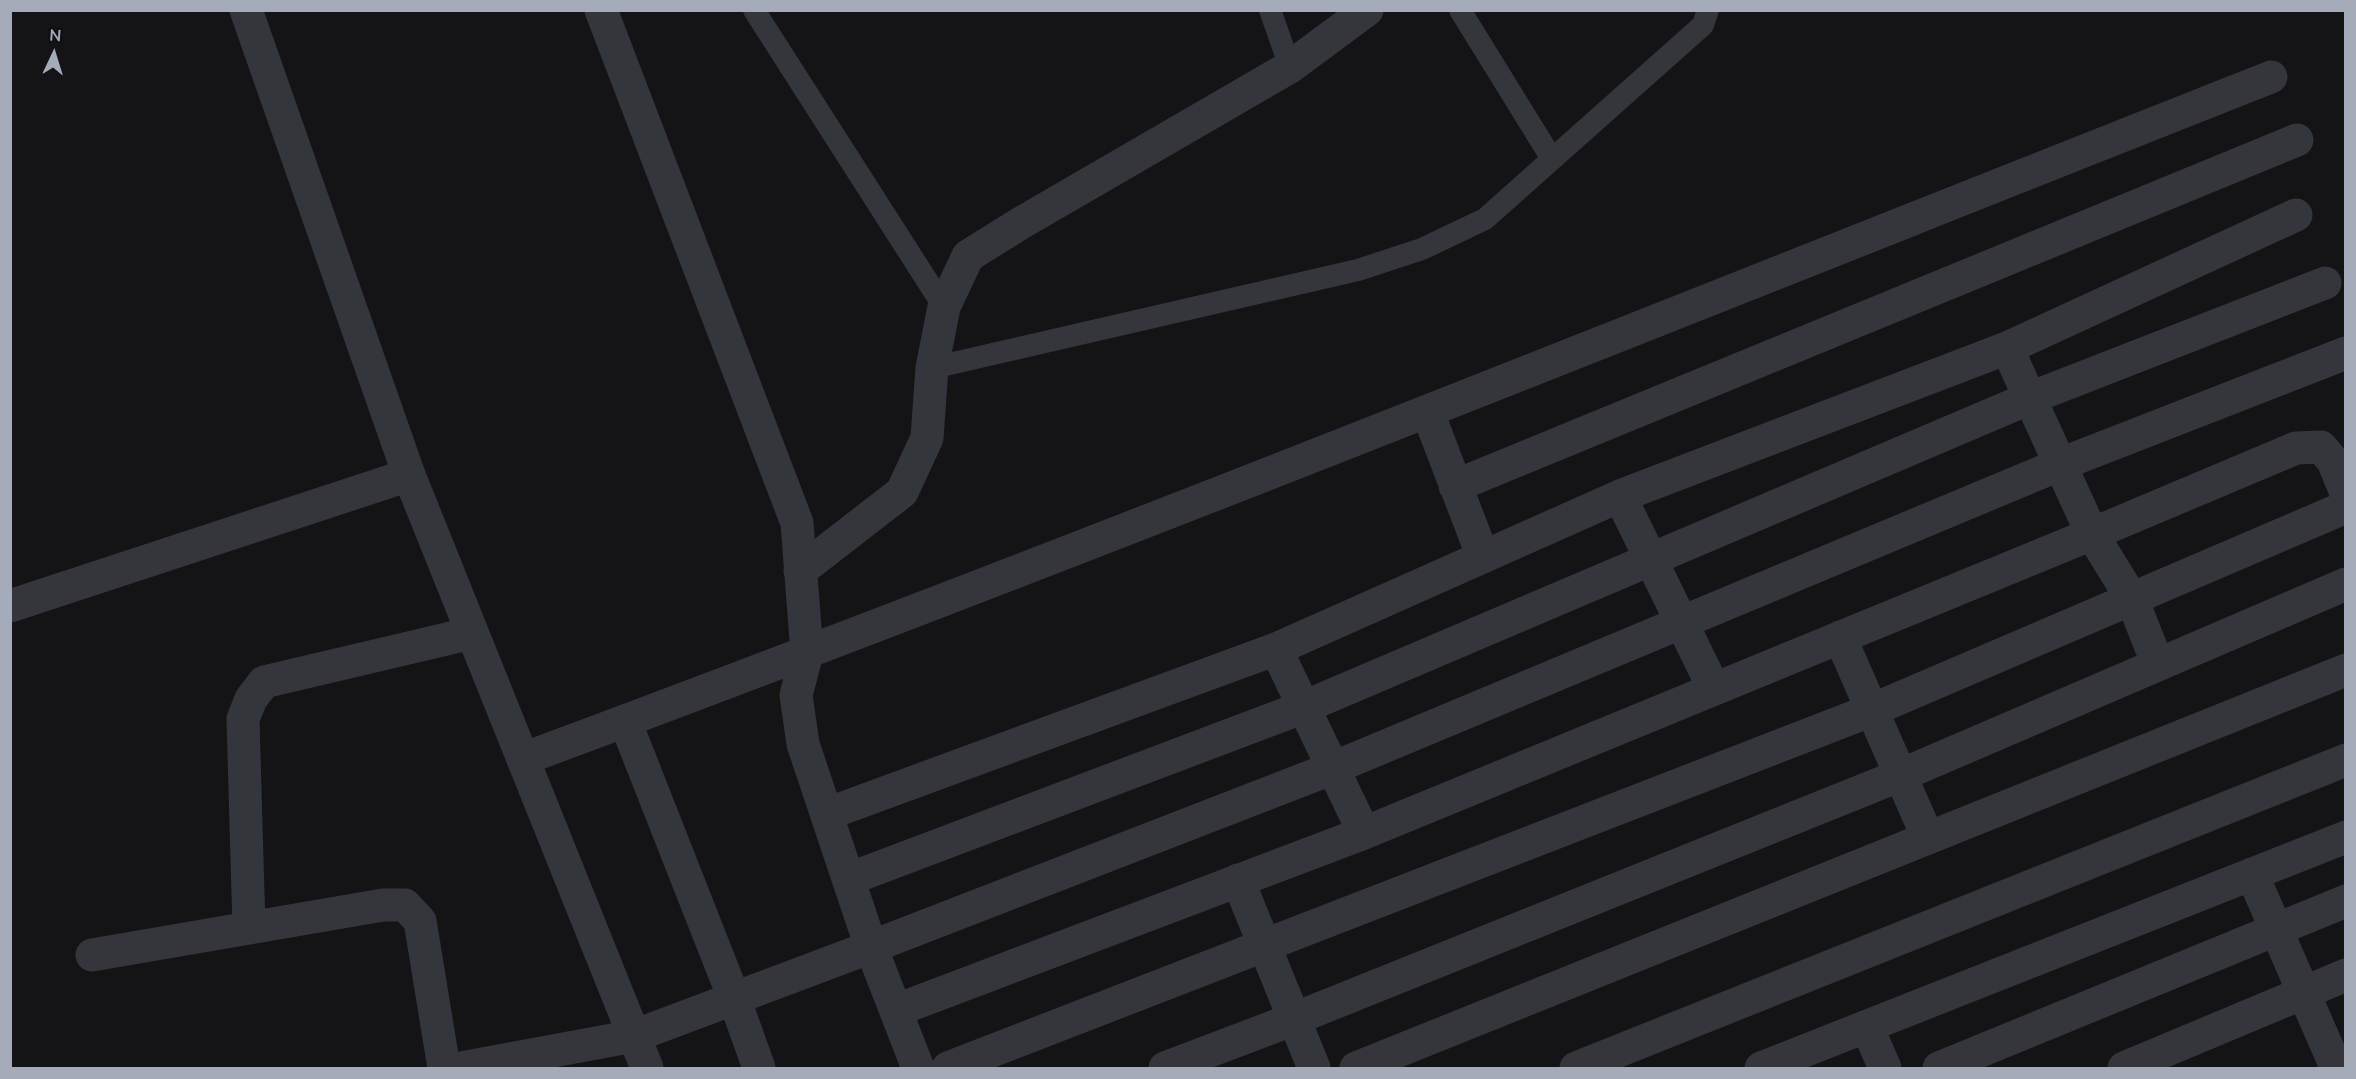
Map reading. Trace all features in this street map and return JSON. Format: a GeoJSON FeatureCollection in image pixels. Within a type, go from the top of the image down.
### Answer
{"type":"FeatureCollection","features":[{"type":"Feature","properties":{"kind":"street"},"geometry":{"type":"LineString","coordinates":[[246,10],[409,474],[647,1068]]}},
{"type":"Feature","properties":{"kind":"street"},"geometry":{"type":"LineString","coordinates":[[601,10],[797,523],[807,653],[796,695],[803,744],[871,947],[918,1068]]}},
{"type":"Feature","properties":{"kind":"street"},"geometry":{"type":"LineString","coordinates":[[800,571],[902,492],[927,438],[932,368],[944,308],[968,256],[1290,67],[1367,10]]}},
{"type":"Feature","properties":{"kind":"street"},"geometry":{"type":"LineString","coordinates":[[523,759],[807,653],[1428,413],[2271,77]]}},
{"type":"Feature","properties":{"kind":"street"},"geometry":{"type":"LineString","coordinates":[[1455,486],[2297,140]]}},
{"type":"Feature","properties":{"kind":"street"},"geometry":{"type":"LineString","coordinates":[[827,814],[1276,649],[1620,496],[2007,348],[2296,215]]}},
{"type":"Feature","properties":{"kind":"street"},"geometry":{"type":"LineString","coordinates":[[849,879],[1304,707],[2030,398],[2325,282]]}},
{"type":"Feature","properties":{"kind":"street"},"geometry":{"type":"LineString","coordinates":[[2007,348],[2092,534],[2132,599],[2158,665]]}},
{"type":"Feature","properties":{"kind":"street"},"geometry":{"type":"LineString","coordinates":[[461,1068],[634,1036],[871,947],[1333,768],[2061,464],[2346,353]]}},
{"type":"Feature","properties":{"kind":"street"},"geometry":{"type":"LineString","coordinates":[[1428,413],[1483,557]]}},
{"type":"Feature","properties":{"kind":"street"},"geometry":{"type":"LineString","coordinates":[[897,1010],[1364,832],[2092,534],[2296,448],[2321,447],[2332,461],[2346,493]]}},
{"type":"Feature","properties":{"kind":"street"},"geometry":{"type":"LineString","coordinates":[[10,606],[409,474]]}},
{"type":"Feature","properties":{"kind":"street"},"geometry":{"type":"LineString","coordinates":[[1620,496],[1714,689]]}},
{"type":"Feature","properties":{"kind":"street"},"geometry":{"type":"LineString","coordinates":[[948,1068],[1872,710],[2346,507]]}},
{"type":"Feature","properties":{"kind":"street"},"geometry":{"type":"LineString","coordinates":[[1165,1068],[1294,1019],[1901,775],[2346,585]]}},
{"type":"Feature","properties":{"kind":"street"},"geometry":{"type":"LineString","coordinates":[[249,928],[243,719],[251,699],[264,682],[472,633]]}},
{"type":"Feature","properties":{"kind":"street"},"geometry":{"type":"LineString","coordinates":[[1840,637],[1928,838]]}},
{"type":"Feature","properties":{"kind":"street"},"geometry":{"type":"LineString","coordinates":[[1276,649],[1364,832]]}},
{"type":"Feature","properties":{"kind":"street"},"geometry":{"type":"LineString","coordinates":[[1356,1068],[2346,670]]}},
{"type":"Feature","properties":{"kind":"street"},"geometry":{"type":"LineString","coordinates":[[625,721],[734,998],[759,1068]]}},
{"type":"Feature","properties":{"kind":"street"},"geometry":{"type":"LineString","coordinates":[[1576,1068],[2346,760]]}},
{"type":"Feature","properties":{"kind":"street"},"geometry":{"type":"LineString","coordinates":[[1761,1068],[2346,837]]}},
{"type":"Feature","properties":{"kind":"street"},"geometry":{"type":"LineString","coordinates":[[2252,874],[2338,1066]]}},
{"type":"Feature","properties":{"kind":"street"},"geometry":{"type":"LineString","coordinates":[[1238,880],[1314,1068]]}},
{"type":"Feature","properties":{"kind":"street"},"geometry":{"type":"LineString","coordinates":[[1939,1068],[2346,901]]}},
{"type":"Feature","properties":{"kind":"street"},"geometry":{"type":"LineString","coordinates":[[92,955],[383,905],[405,905],[420,921],[444,1068]]}},
{"type":"Feature","properties":{"kind":"street"},"geometry":{"type":"LineString","coordinates":[[2124,1068],[2346,975]]}},
{"type":"Feature","properties":{"kind":"street"},"geometry":{"type":"LineString","coordinates":[[1867,1027],[1885,1068]]}},
{"type":"Feature","properties":{"kind":"lane"},"geometry":{"type":"LineString","coordinates":[[754,10],[944,308]]}},
{"type":"Feature","properties":{"kind":"lane"},"geometry":{"type":"LineString","coordinates":[[1270,10],[1290,67]]}},
{"type":"Feature","properties":{"kind":"lane"},"geometry":{"type":"LineString","coordinates":[[1460,10],[1552,159]]}},
{"type":"Feature","properties":{"kind":"lane"},"geometry":{"type":"LineString","coordinates":[[932,368],[1358,270],[1422,249],[1485,219],[1703,25],[1708,10]]}}]}
